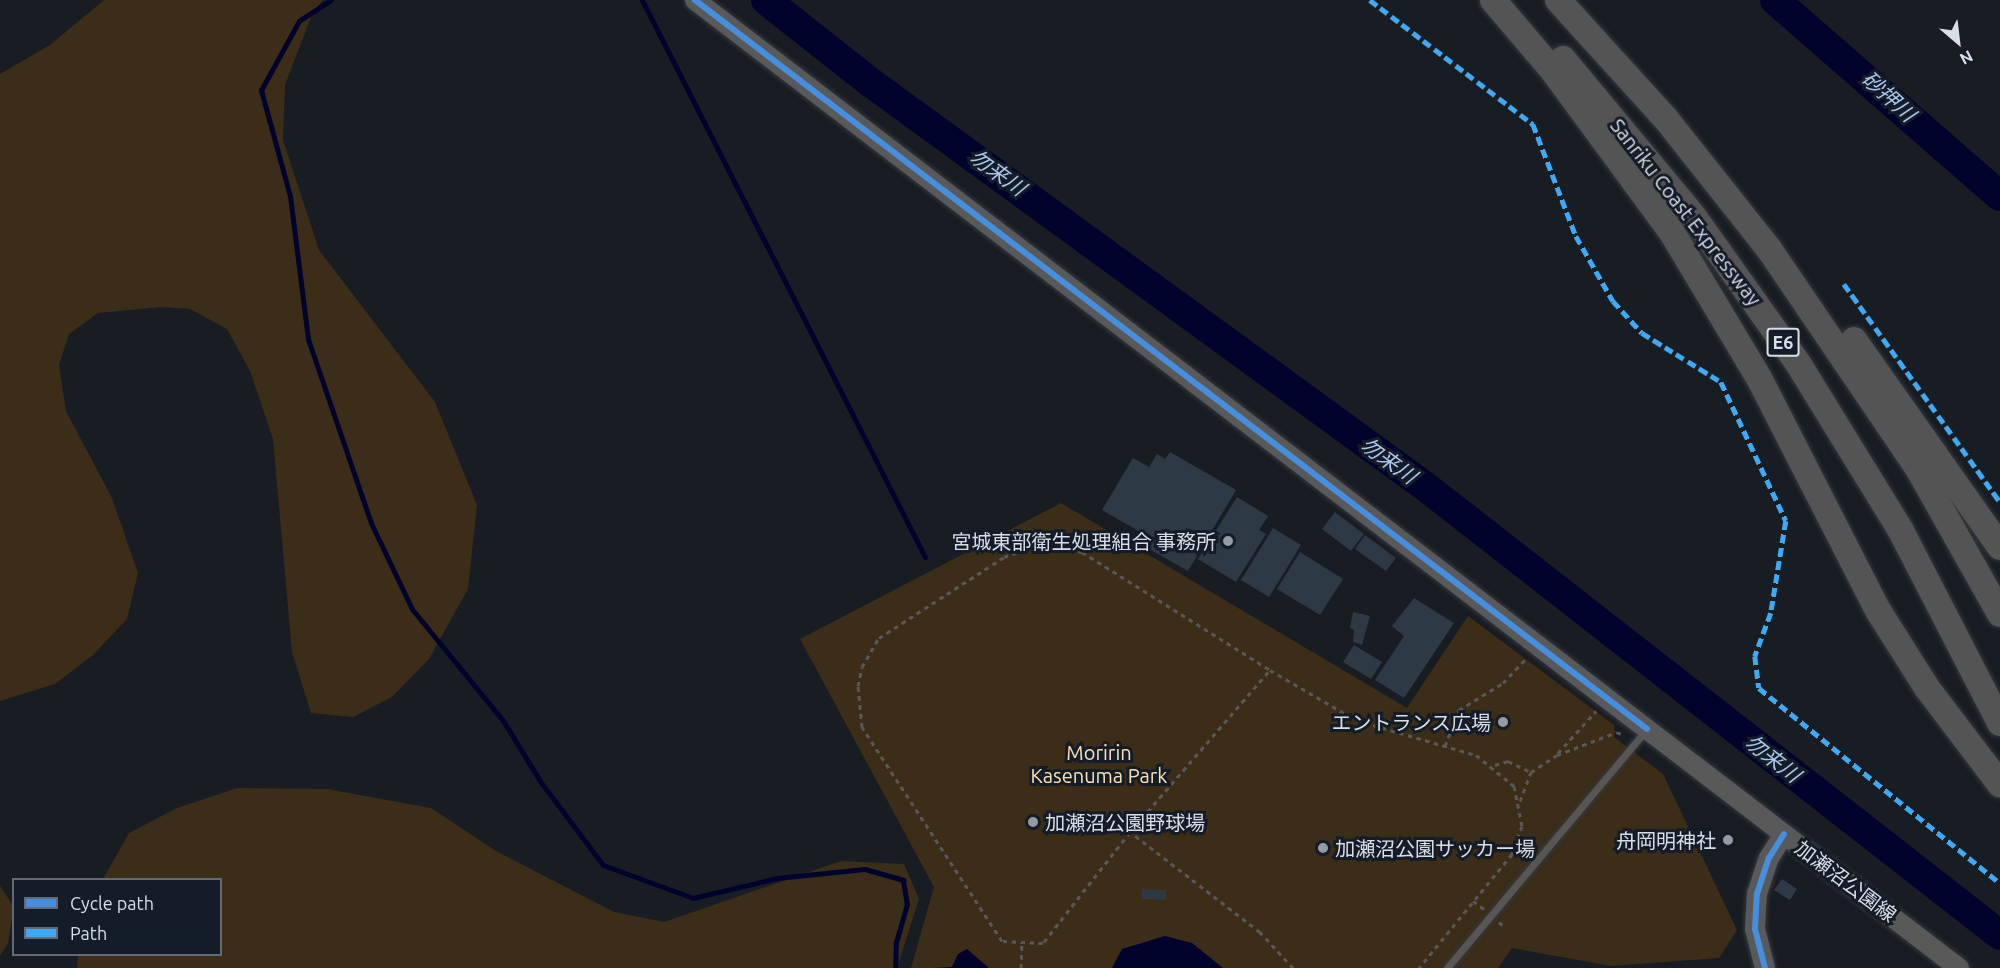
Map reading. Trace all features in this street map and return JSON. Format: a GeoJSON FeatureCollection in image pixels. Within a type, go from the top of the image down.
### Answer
{"type":"FeatureCollection","features":[{"type":"Feature","properties":{"kind":"highway"},"geometry":{"type":"LineString","coordinates":[[1493,0],[1560,81],[1696,268],[1759,378],[1879,612],[1927,688],[2000,784]]}},
{"type":"Feature","properties":{"kind":"highway","name":"Sanriku Coast Expressway"},"geometry":{"type":"LineString","coordinates":[[1508,0],[1633,141],[1755,299],[1901,531],[2000,723]]}},
{"type":"Feature","properties":{"kind":"highway","name":"Sanriku Coast Expressway"},"geometry":{"type":"LineString","coordinates":[[1558,0],[1603,46],[1720,184],[1822,322],[1919,470],[2000,614]]}},
{"type":"Feature","properties":{"kind":"highway"},"geometry":{"type":"LineString","coordinates":[[1603,46],[1669,110],[1791,254],[2000,547]]}},
{"type":"Feature","properties":{"kind":"street","name":"加瀬沼公園線"},"geometry":{"type":"LineString","coordinates":[[695,0],[1959,968]]}},
{"type":"Feature","properties":{"kind":"street"},"geometry":{"type":"LineString","coordinates":[[1765,968],[1755,929],[1757,894],[1769,858],[1784,834]]}},
{"type":"Feature","properties":{"kind":"lane"},"geometry":{"type":"LineString","coordinates":[[1447,968],[1647,729]]}},
{"type":"Feature","properties":{"kind":"path"},"geometry":{"type":"LineString","coordinates":[[1270,670],[1130,832],[1043,942],[1002,941],[862,727],[858,686],[862,667],[879,638],[1004,556],[1043,543],[1082,552],[1270,670],[1356,720],[1476,754],[1495,765],[1514,786],[1520,801],[1522,826],[1512,854],[1419,968]]}},
{"type":"Feature","properties":{"kind":"path"},"geometry":{"type":"LineString","coordinates":[[1445,746],[1460,710],[1503,683],[1530,653]]}},
{"type":"Feature","properties":{"kind":"path"},"geometry":{"type":"LineString","coordinates":[[1557,755],[1599,707]]}},
{"type":"Feature","properties":{"kind":"path"},"geometry":{"type":"LineString","coordinates":[[1520,801],[1531,772],[1557,755],[1621,734]]}},
{"type":"Feature","properties":{"kind":"path"},"geometry":{"type":"LineString","coordinates":[[1495,765],[1508,761],[1531,772]]}},
{"type":"Feature","properties":{"kind":"path"},"geometry":{"type":"LineString","coordinates":[[1130,832],[1260,932],[1293,968]]}},
{"type":"Feature","properties":{"kind":"path"},"geometry":{"type":"LineString","coordinates":[[1473,901],[1484,909]]}},
{"type":"Feature","properties":{"kind":"path"},"geometry":{"type":"LineString","coordinates":[[1498,921],[1505,927]]}},
{"type":"Feature","properties":{"kind":"path"},"geometry":{"type":"LineString","coordinates":[[1021,968],[1022,942]]}},
{"type":"Feature","properties":{"kind":"green space"},"geometry":{"type":"Polygon","coordinates":[[[104,0],[323,0],[313,12],[285,85],[283,140],[319,250],[435,402],[477,505],[468,589],[429,659],[392,697],[353,717],[311,713],[292,652],[273,439],[250,371],[227,329],[190,309],[162,307],[98,313],[69,334],[59,365],[66,411],[112,498],[138,573],[127,619],[93,655],[55,684],[0,701],[0,74],[50,45],[104,0]]]}},
{"type":"Feature","properties":{"kind":"green space","name":"Moririn Kasenuma Park"},"geometry":{"type":"Polygon","coordinates":[[[1061,503],[1407,708],[1468,616],[1614,725],[1615,738],[1663,774],[1737,930],[1719,958],[1611,966],[1512,948],[1498,968],[911,968],[934,887],[800,639],[1061,503]]]}},
{"type":"Feature","properties":{"kind":"green space"},"geometry":{"type":"Polygon","coordinates":[[[237,788],[327,789],[431,808],[496,851],[614,912],[664,922],[841,861],[904,864],[919,899],[897,968],[77,968],[78,956],[222,956],[222,878],[104,878],[129,833],[177,808],[237,788]]]}},
{"type":"Feature","properties":{"kind":"green space"},"geometry":{"type":"Polygon","coordinates":[[[0,886],[12,904],[12,919],[8,943],[0,956],[0,886]]]}},
{"type":"Feature","properties":{"kind":"water"},"geometry":{"type":"Polygon","coordinates":[[[1165,936],[1192,943],[1223,968],[1112,968],[1122,949],[1165,936]]]}},
{"type":"Feature","properties":{"kind":"water"},"geometry":{"type":"Polygon","coordinates":[[[967,949],[989,968],[932,968],[952,967],[958,954],[967,949]]]}},
{"type":"Feature","properties":{"kind":"building"},"geometry":{"type":"Polygon","coordinates":[[[1170,452],[1236,490],[1188,571],[1144,546],[1149,537],[1102,510],[1133,458],[1149,467],[1157,454],[1165,459],[1170,452]]]}},
{"type":"Feature","properties":{"kind":"building"},"geometry":{"type":"Polygon","coordinates":[[[1237,497],[1268,516],[1259,530],[1266,534],[1236,582],[1198,559],[1237,497]]]}},
{"type":"Feature","properties":{"kind":"building"},"geometry":{"type":"Polygon","coordinates":[[[1335,512],[1364,534],[1351,551],[1322,529],[1335,512]]]}},
{"type":"Feature","properties":{"kind":"building"},"geometry":{"type":"Polygon","coordinates":[[[1273,528],[1301,545],[1269,597],[1241,580],[1273,528]]]}},
{"type":"Feature","properties":{"kind":"building"},"geometry":{"type":"Polygon","coordinates":[[[1365,535],[1396,558],[1386,571],[1355,549],[1365,535]]]}},
{"type":"Feature","properties":{"kind":"building"},"geometry":{"type":"Polygon","coordinates":[[[1300,552],[1343,579],[1320,615],[1277,589],[1300,552]]]}},
{"type":"Feature","properties":{"kind":"building"},"geometry":{"type":"Polygon","coordinates":[[[1414,598],[1454,623],[1404,698],[1375,680],[1404,636],[1392,626],[1414,598]]]}},
{"type":"Feature","properties":{"kind":"building"},"geometry":{"type":"Polygon","coordinates":[[[1353,612],[1370,616],[1362,645],[1353,642],[1354,630],[1350,628],[1353,612]]]}},
{"type":"Feature","properties":{"kind":"building"},"geometry":{"type":"Polygon","coordinates":[[[1354,645],[1382,662],[1371,679],[1343,662],[1354,645]]]}},
{"type":"Feature","properties":{"kind":"building"},"geometry":{"type":"Polygon","coordinates":[[[1782,879],[1797,889],[1790,900],[1774,890],[1782,879]]]}},
{"type":"Feature","properties":{"kind":"building"},"geometry":{"type":"Polygon","coordinates":[[[1142,889],[1166,890],[1166,900],[1142,899],[1142,889]]]}},
{"type":"Feature","properties":{"kind":"waterway"},"geometry":{"type":"LineString","coordinates":[[331,0],[299,21],[261,90],[290,196],[308,339],[371,523],[412,609],[504,722],[540,781],[603,865],[693,898],[777,878],[865,869],[903,880],[907,904],[896,942],[895,968]]}},
{"type":"Feature","properties":{"kind":"waterway"},"geometry":{"type":"LineString","coordinates":[[642,0],[925,557]]}},
{"type":"Feature","properties":{"kind":"waterway","name":"勿来川"},"geometry":{"type":"LineString","coordinates":[[766,0],[870,82],[1426,487],[2000,935]]}},
{"type":"Feature","properties":{"kind":"waterway","name":"砂押川"},"geometry":{"type":"LineString","coordinates":[[1775,0],[2000,196]]}},
{"type":"Feature","properties":{"kind":"marked path"},"geometry":{"type":"LineString","coordinates":[[1370,0],[1533,124],[1576,236],[1613,301],[1642,333],[1721,382],[1786,521],[1771,613],[1755,656],[1759,688],[2000,883]]}},
{"type":"Feature","properties":{"kind":"marked path"},"geometry":{"type":"LineString","coordinates":[[1844,284],[2000,502]]}},
{"type":"Feature","properties":{"kind":"cycle path"},"geometry":{"type":"LineString","coordinates":[[695,0],[1647,729]]}},
{"type":"Feature","properties":{"kind":"cycle path"},"geometry":{"type":"LineString","coordinates":[[1765,968],[1755,929],[1757,894],[1769,858],[1784,834]]}},
{"type":"Feature","properties":{"kind":"place","name":"宮城東部衛生処理組合 事務所"},"geometry":{"type":"Point","coordinates":[1228,541]}},
{"type":"Feature","properties":{"kind":"place","name":"エントランス広場"},"geometry":{"type":"Point","coordinates":[1503,722]}},
{"type":"Feature","properties":{"kind":"place","name":"加瀬沼公園野球場"},"geometry":{"type":"Point","coordinates":[1033,822]}},
{"type":"Feature","properties":{"kind":"place","name":"舟岡明神社"},"geometry":{"type":"Point","coordinates":[1728,840]}},
{"type":"Feature","properties":{"kind":"place","name":"加瀬沼公園サッカー場"},"geometry":{"type":"Point","coordinates":[1323,848]}}]}
